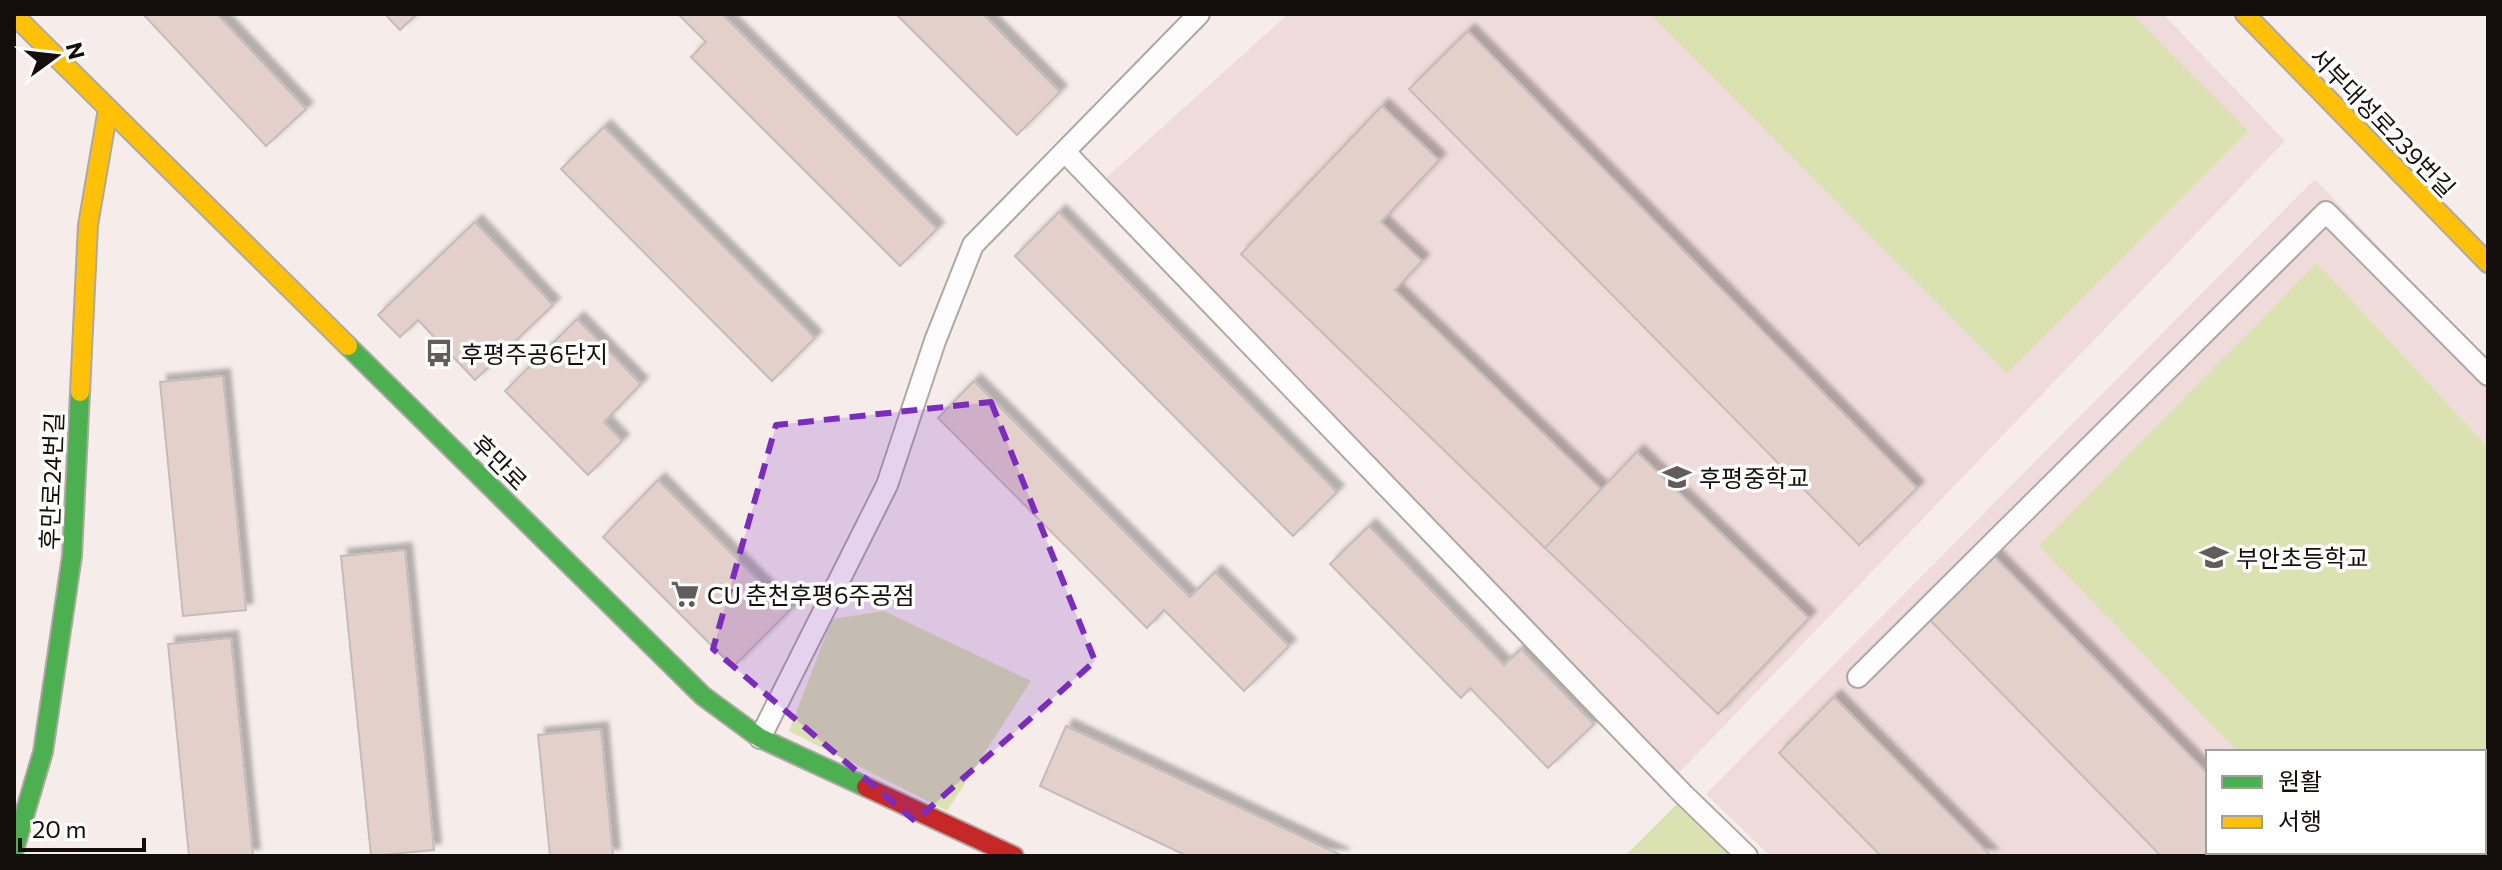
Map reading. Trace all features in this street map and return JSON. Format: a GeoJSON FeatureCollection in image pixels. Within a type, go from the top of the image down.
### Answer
{"type":"FeatureCollection","features":[{"type":"Feature","properties":{"kind":"street","name":"서부대성로239번길"},"geometry":{"type":"LineString","coordinates":[[2245,14],[2488,263]]}},
{"type":"Feature","properties":{"kind":"street","name":"후만로"},"geometry":{"type":"LineString","coordinates":[[14,15],[703,696],[760,738],[1014,856]]}},
{"type":"Feature","properties":{"kind":"street","name":"후만로24번길"},"geometry":{"type":"LineString","coordinates":[[14,850],[43,752],[72,556],[88,225],[108,109]]}},
{"type":"Feature","properties":{"kind":"lane"},"geometry":{"type":"LineString","coordinates":[[760,738],[887,485],[935,341],[973,245],[1199,14]]}},
{"type":"Feature","properties":{"kind":"lane"},"geometry":{"type":"LineString","coordinates":[[1065,152],[1683,794],[1747,856]]}},
{"type":"Feature","properties":{"kind":"lane"},"geometry":{"type":"LineString","coordinates":[[1858,677],[2326,212],[2488,375]]}},
{"type":"Feature","properties":{"kind":"highlighted area"},"geometry":{"type":"Polygon","coordinates":[[[991,402],[1095,661],[915,821],[713,649],[776,425],[991,402]]]}},
{"type":"Feature","properties":{"kind":"shaded area","name":"후평중학교"},"geometry":{"type":"Polygon","coordinates":[[[1288,14],[2163,14],[2285,141],[1677,775],[1106,178],[1288,14]]]}},
{"type":"Feature","properties":{"kind":"shaded area","name":"부안초등학교"},"geometry":{"type":"Polygon","coordinates":[[[2315,179],[2488,363],[2488,856],[1770,856],[1706,794],[2315,179]]]}},
{"type":"Feature","properties":{"kind":"green space"},"geometry":{"type":"Polygon","coordinates":[[[1650,14],[2132,14],[2248,131],[2007,373],[1650,14]]]}},
{"type":"Feature","properties":{"kind":"green space"},"geometry":{"type":"Polygon","coordinates":[[[2317,263],[2488,448],[2488,856],[2336,854],[2486,854],[2486,750],[2236,750],[2039,546],[2317,263]]]}},
{"type":"Feature","properties":{"kind":"green space"},"geometry":{"type":"Polygon","coordinates":[[[884,611],[1031,681],[947,811],[789,731],[832,619],[884,611]]]}},
{"type":"Feature","properties":{"kind":"green space"},"geometry":{"type":"Polygon","coordinates":[[[1679,802],[1733,856],[1625,856],[1679,802]]]}},
{"type":"Feature","properties":{"kind":"building"},"geometry":{"type":"Polygon","coordinates":[[[143,14],[217,14],[306,109],[266,146],[143,14]]]}},
{"type":"Feature","properties":{"kind":"building"},"geometry":{"type":"Polygon","coordinates":[[[385,14],[417,14],[400,30],[385,14]]]}},
{"type":"Feature","properties":{"kind":"building"},"geometry":{"type":"Polygon","coordinates":[[[678,14],[722,14],[937,229],[900,266],[691,57],[706,42],[678,14]]]}},
{"type":"Feature","properties":{"kind":"building"},"geometry":{"type":"Polygon","coordinates":[[[896,14],[983,14],[1060,92],[1017,135],[896,14]]]}},
{"type":"Feature","properties":{"kind":"building"},"geometry":{"type":"Polygon","coordinates":[[[1468,31],[1917,488],[1859,545],[1409,89],[1468,31]]]}},
{"type":"Feature","properties":{"kind":"building"},"geometry":{"type":"Polygon","coordinates":[[[1382,106],[1439,160],[1381,222],[1422,261],[1395,290],[1601,489],[1545,548],[1241,254],[1382,106]]]}},
{"type":"Feature","properties":{"kind":"building"},"geometry":{"type":"Polygon","coordinates":[[[604,127],[815,338],[772,381],[561,169],[604,127]]]}},
{"type":"Feature","properties":{"kind":"building"},"geometry":{"type":"Polygon","coordinates":[[[1059,212],[1337,492],[1293,536],[1015,256],[1059,212]]]}},
{"type":"Feature","properties":{"kind":"building"},"geometry":{"type":"Polygon","coordinates":[[[475,222],[553,305],[475,380],[418,320],[400,337],[378,315],[475,222]]]}},
{"type":"Feature","properties":{"kind":"building"},"geometry":{"type":"Polygon","coordinates":[[[577,319],[641,384],[604,422],[622,441],[588,475],[505,391],[577,319]]]}},
{"type":"Feature","properties":{"kind":"building"},"geometry":{"type":"Polygon","coordinates":[[[223,376],[246,610],[183,616],[160,382],[223,376]]]}},
{"type":"Feature","properties":{"kind":"building"},"geometry":{"type":"Polygon","coordinates":[[[974,381],[1190,597],[1215,572],[1289,646],[1244,691],[1164,610],[1147,628],[938,418],[974,381]]]}},
{"type":"Feature","properties":{"kind":"building"},"geometry":{"type":"Polygon","coordinates":[[[1637,452],[1809,618],[1718,714],[1545,548],[1637,452]]]}},
{"type":"Feature","properties":{"kind":"building"},"geometry":{"type":"Polygon","coordinates":[[[658,480],[789,611],[733,667],[603,537],[658,480]]]}},
{"type":"Feature","properties":{"kind":"building"},"geometry":{"type":"Polygon","coordinates":[[[1369,526],[1504,665],[1521,649],[1594,724],[1548,768],[1470,688],[1461,698],[1330,564],[1369,526]]]}},
{"type":"Feature","properties":{"kind":"building"},"geometry":{"type":"Polygon","coordinates":[[[405,550],[434,850],[371,856],[341,556],[405,550]]]}},
{"type":"Feature","properties":{"kind":"building"},"geometry":{"type":"Polygon","coordinates":[[[1993,555],[2206,772],[2206,854],[2288,856],[2161,856],[1929,619],[1993,555]]]}},
{"type":"Feature","properties":{"kind":"building"},"geometry":{"type":"Polygon","coordinates":[[[231,638],[253,856],[189,856],[168,644],[231,638]]]}},
{"type":"Feature","properties":{"kind":"building"},"geometry":{"type":"Polygon","coordinates":[[[1834,697],[1991,856],[1881,856],[1779,753],[1834,697]]]}},
{"type":"Feature","properties":{"kind":"building"},"geometry":{"type":"Polygon","coordinates":[[[1066,726],[1343,856],[1187,856],[1040,786],[1066,726]]]}},
{"type":"Feature","properties":{"kind":"building"},"geometry":{"type":"Polygon","coordinates":[[[601,729],[613,856],[550,856],[538,735],[601,729]]]}},
{"type":"Feature","properties":{"kind":"traffic: fast"},"geometry":{"type":"LineString","coordinates":[[348,346],[703,696],[760,738],[866,787]]}},
{"type":"Feature","properties":{"kind":"traffic: fast"},"geometry":{"type":"LineString","coordinates":[[14,850],[43,752],[72,556],[80,392]]}},
{"type":"Feature","properties":{"kind":"traffic: slow"},"geometry":{"type":"LineString","coordinates":[[2245,14],[2488,263]]}},
{"type":"Feature","properties":{"kind":"traffic: slow"},"geometry":{"type":"LineString","coordinates":[[14,15],[348,346]]}},
{"type":"Feature","properties":{"kind":"traffic: slow"},"geometry":{"type":"LineString","coordinates":[[80,392],[88,225],[108,109]]}},
{"type":"Feature","properties":{"kind":"traffic: jam"},"geometry":{"type":"LineString","coordinates":[[866,787],[1014,856]]}},
{"type":"Feature","properties":{"kind":"place","name":"후평주공6단지"},"geometry":{"type":"Point","coordinates":[439,353]}},
{"type":"Feature","properties":{"kind":"place","name":"후평중학교"},"geometry":{"type":"Point","coordinates":[1677,477]}},
{"type":"Feature","properties":{"kind":"place","name":"부안초등학교"},"geometry":{"type":"Point","coordinates":[2214,557]}},
{"type":"Feature","properties":{"kind":"place","name":"CU 춘천후평6주공점"},"geometry":{"type":"Point","coordinates":[685,594]}}]}
